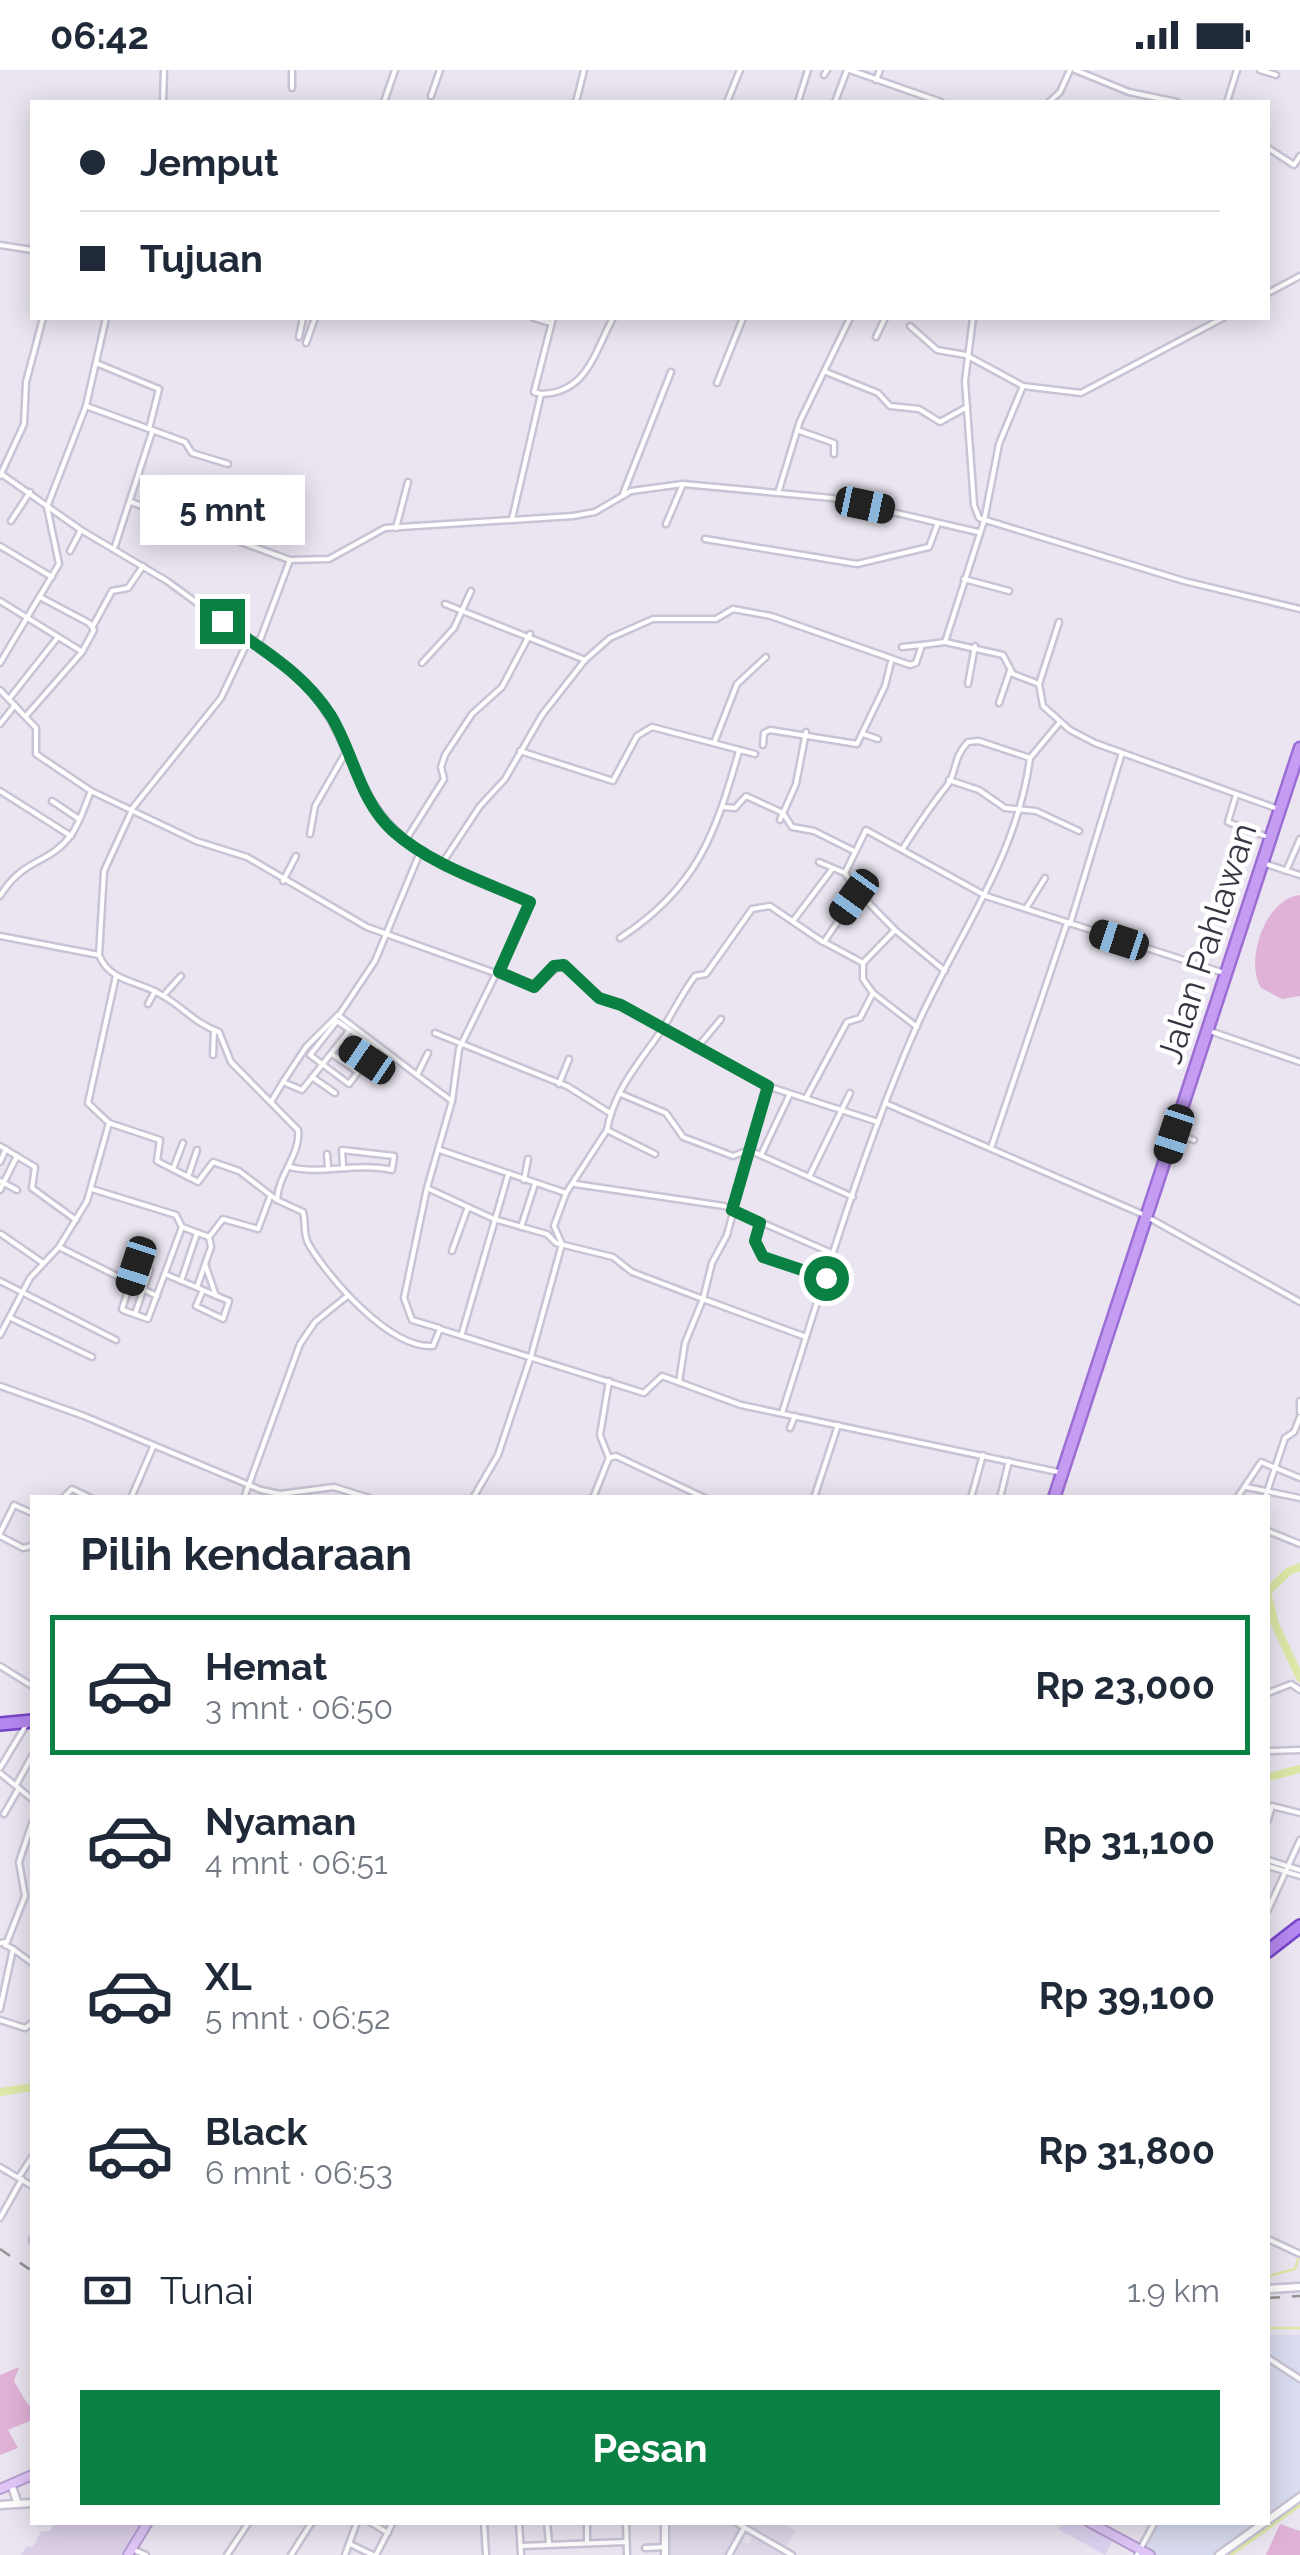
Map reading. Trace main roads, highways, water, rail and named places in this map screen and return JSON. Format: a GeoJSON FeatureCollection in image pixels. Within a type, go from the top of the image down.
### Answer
{"type":"FeatureCollection","features":[{"type":"Feature","properties":{"kind":"highway"},"geometry":{"type":"LineString","coordinates":[[0,1724],[30,1721]]}},
{"type":"Feature","properties":{"kind":"highway"},"geometry":{"type":"LineString","coordinates":[[1272,1944],[1300,1926]]}},
{"type":"Feature","properties":{"kind":"main road","name":"Jalan Pahlawan"},"geometry":{"type":"LineString","coordinates":[[1055,1495],[1279,810],[1295,779],[1300,748]]}},
{"type":"Feature","properties":{"kind":"main road"},"geometry":{"type":"LineString","coordinates":[[0,2489],[30,2477]]}},
{"type":"Feature","properties":{"kind":"main road"},"geometry":{"type":"LineString","coordinates":[[130,2552],[146,2525]]}},
{"type":"Feature","properties":{"kind":"main road"},"geometry":{"type":"LineString","coordinates":[[1094,2525],[1150,2555]]}},
{"type":"Feature","properties":{"kind":"waterway"},"geometry":{"type":"LineString","coordinates":[[1270,1589],[1289,1571],[1300,1567]]}},
{"type":"Feature","properties":{"kind":"waterway"},"geometry":{"type":"LineString","coordinates":[[1270,1604],[1300,1678]]}},
{"type":"Feature","properties":{"kind":"waterway"},"geometry":{"type":"LineString","coordinates":[[1270,1776],[1300,1769]]}},
{"type":"Feature","properties":{"kind":"waterway"},"geometry":{"type":"LineString","coordinates":[[0,2092],[30,2087]]}},
{"type":"Feature","properties":{"kind":"waterway"},"geometry":{"type":"LineString","coordinates":[[1270,2275],[1295,2269],[1299,2257]]}},
{"type":"Feature","properties":{"kind":"waterway"},"geometry":{"type":"LineString","coordinates":[[1270,2328],[1300,2328]]}},
{"type":"Feature","properties":{"kind":"waterway"},"geometry":{"type":"LineString","coordinates":[[1229,2555],[1300,2504]]}},
{"type":"Feature","properties":{"kind":"railway"},"geometry":{"type":"LineString","coordinates":[[0,2249],[30,2270]]}},
{"type":"Feature","properties":{"kind":"railway"},"geometry":{"type":"LineString","coordinates":[[1270,2298],[1300,2296]]}}]}
